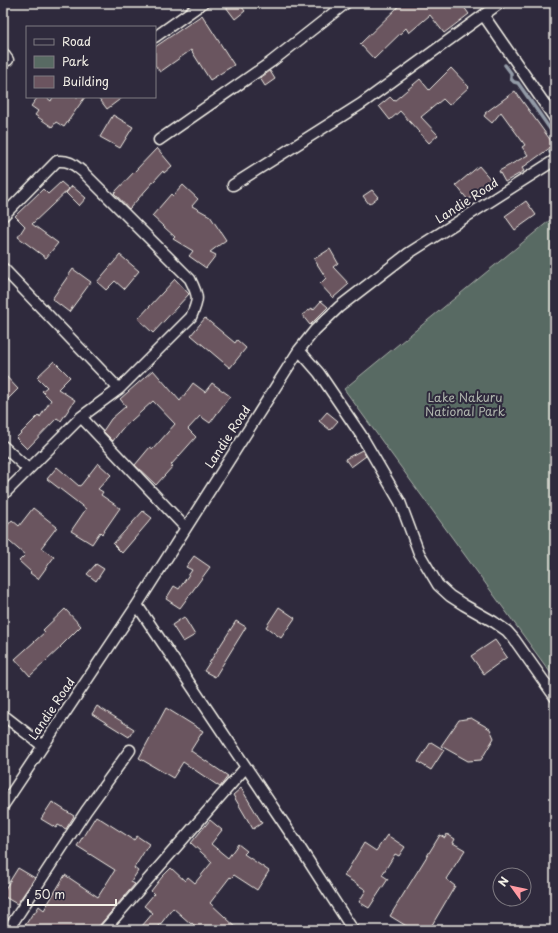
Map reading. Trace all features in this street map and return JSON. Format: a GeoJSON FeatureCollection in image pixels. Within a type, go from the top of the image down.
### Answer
{"type":"FeatureCollection","features":[{"type":"Feature","properties":{"kind":"street"},"geometry":{"type":"LineString","coordinates":[[156,36],[203,3]]}},
{"type":"Feature","properties":{"kind":"street"},"geometry":{"type":"LineString","coordinates":[[159,140],[271,62],[346,3]]}},
{"type":"Feature","properties":{"kind":"street"},"geometry":{"type":"LineString","coordinates":[[233,185],[361,104],[500,3]]}},
{"type":"Feature","properties":{"kind":"street"},"geometry":{"type":"LineString","coordinates":[[484,16],[555,119]]}},
{"type":"Feature","properties":{"kind":"street"},"geometry":{"type":"LineString","coordinates":[[3,216],[57,161],[65,160],[72,163],[83,172],[190,279],[196,292],[197,303],[191,318],[119,389],[81,417],[3,495]]}},
{"type":"Feature","properties":{"kind":"street","name":"Landie Road"},"geometry":{"type":"LineString","coordinates":[[3,806],[137,605],[185,527],[299,350],[314,330],[339,307],[409,253],[555,160]]}},
{"type":"Feature","properties":{"kind":"street"},"geometry":{"type":"LineString","coordinates":[[3,268],[119,389]]}},
{"type":"Feature","properties":{"kind":"street"},"geometry":{"type":"LineString","coordinates":[[299,350],[319,373],[361,435],[400,502],[419,553],[438,585],[450,596],[507,631],[514,638],[555,697]]}},
{"type":"Feature","properties":{"kind":"street"},"geometry":{"type":"LineString","coordinates":[[81,417],[185,527]]}},
{"type":"Feature","properties":{"kind":"street"},"geometry":{"type":"LineString","coordinates":[[3,446],[28,469]]}},
{"type":"Feature","properties":{"kind":"street"},"geometry":{"type":"LineString","coordinates":[[137,605],[353,930]]}},
{"type":"Feature","properties":{"kind":"street"},"geometry":{"type":"LineString","coordinates":[[3,715],[43,746]]}},
{"type":"Feature","properties":{"kind":"street"},"geometry":{"type":"LineString","coordinates":[[8,930],[86,811],[130,750]]}},
{"type":"Feature","properties":{"kind":"street"},"geometry":{"type":"LineString","coordinates":[[104,930],[246,767]]}},
{"type":"Feature","properties":{"kind":"green space","name":"Lake Nakuru National Park"},"geometry":{"type":"Polygon","coordinates":[[[555,216],[555,679],[344,389],[555,216]]]}},
{"type":"Feature","properties":{"kind":"building"},"geometry":{"type":"Polygon","coordinates":[[[223,3],[239,3],[245,11],[235,19],[223,3]]]}},
{"type":"Feature","properties":{"kind":"building"},"geometry":{"type":"Polygon","coordinates":[[[402,3],[461,3],[469,14],[444,33],[430,15],[409,33],[406,28],[374,59],[360,44],[402,3]]]}},
{"type":"Feature","properties":{"kind":"building"},"geometry":{"type":"Polygon","coordinates":[[[202,15],[234,65],[210,80],[191,50],[160,72],[156,66],[156,46],[202,15]]]}},
{"type":"Feature","properties":{"kind":"building"},"geometry":{"type":"Polygon","coordinates":[[[451,68],[469,87],[449,105],[443,99],[421,117],[438,135],[429,143],[400,111],[390,120],[379,106],[390,97],[394,101],[420,79],[429,90],[451,68]]]}},
{"type":"Feature","properties":{"kind":"building"},"geometry":{"type":"Polygon","coordinates":[[[270,71],[275,79],[265,86],[260,78],[270,71]]]}},
{"type":"Feature","properties":{"kind":"building"},"geometry":{"type":"Polygon","coordinates":[[[515,91],[554,145],[522,168],[524,171],[505,182],[499,171],[528,155],[522,147],[525,145],[501,112],[492,123],[484,116],[485,113],[515,91]]]}},
{"type":"Feature","properties":{"kind":"building"},"geometry":{"type":"Polygon","coordinates":[[[37,98],[47,98],[51,101],[52,98],[84,98],[64,127],[56,122],[52,127],[35,115],[38,111],[31,106],[37,98]]]}},
{"type":"Feature","properties":{"kind":"building"},"geometry":{"type":"Polygon","coordinates":[[[99,98],[122,98],[107,109],[99,98]]]}},
{"type":"Feature","properties":{"kind":"building"},"geometry":{"type":"Polygon","coordinates":[[[113,115],[133,127],[120,148],[100,137],[113,115]]]}},
{"type":"Feature","properties":{"kind":"building"},"geometry":{"type":"Polygon","coordinates":[[[157,148],[172,166],[164,173],[163,171],[129,209],[114,193],[157,148]]]}},
{"type":"Feature","properties":{"kind":"building"},"geometry":{"type":"Polygon","coordinates":[[[479,166],[492,181],[468,200],[456,185],[479,166]]]}},
{"type":"Feature","properties":{"kind":"building"},"geometry":{"type":"Polygon","coordinates":[[[61,182],[69,189],[32,224],[58,243],[46,258],[18,237],[25,226],[15,216],[43,189],[48,194],[61,182]]]}},
{"type":"Feature","properties":{"kind":"building"},"geometry":{"type":"Polygon","coordinates":[[[183,185],[198,199],[192,206],[210,216],[226,240],[210,252],[216,255],[206,268],[189,256],[193,251],[173,239],[175,237],[152,216],[171,194],[173,196],[183,185]]]}},
{"type":"Feature","properties":{"kind":"building"},"geometry":{"type":"Polygon","coordinates":[[[72,186],[86,198],[79,206],[66,193],[72,186]]]}},
{"type":"Feature","properties":{"kind":"building"},"geometry":{"type":"Polygon","coordinates":[[[372,190],[378,197],[369,204],[363,196],[372,190]]]}},
{"type":"Feature","properties":{"kind":"building"},"geometry":{"type":"Polygon","coordinates":[[[526,201],[536,215],[515,230],[505,216],[526,201]]]}},
{"type":"Feature","properties":{"kind":"building"},"geometry":{"type":"Polygon","coordinates":[[[330,249],[338,263],[333,267],[349,284],[333,298],[320,284],[326,278],[314,259],[330,249]]]}},
{"type":"Feature","properties":{"kind":"building"},"geometry":{"type":"Polygon","coordinates":[[[120,255],[139,271],[124,289],[115,281],[106,290],[97,282],[120,255]]]}},
{"type":"Feature","properties":{"kind":"building"},"geometry":{"type":"Polygon","coordinates":[[[73,269],[91,282],[69,312],[52,299],[73,269]]]}},
{"type":"Feature","properties":{"kind":"building"},"geometry":{"type":"Polygon","coordinates":[[[175,279],[189,294],[153,333],[138,319],[175,279]]]}},
{"type":"Feature","properties":{"kind":"building"},"geometry":{"type":"Polygon","coordinates":[[[321,301],[328,307],[310,325],[302,315],[312,308],[313,310],[321,301]]]}},
{"type":"Feature","properties":{"kind":"building"},"geometry":{"type":"Polygon","coordinates":[[[205,318],[235,343],[237,340],[246,348],[230,368],[191,335],[205,318]]]}},
{"type":"Feature","properties":{"kind":"building"},"geometry":{"type":"Polygon","coordinates":[[[54,361],[70,377],[58,389],[75,400],[61,421],[57,418],[27,449],[16,438],[39,415],[40,417],[51,400],[42,391],[47,387],[37,377],[54,361]]]}},
{"type":"Feature","properties":{"kind":"building"},"geometry":{"type":"Polygon","coordinates":[[[153,370],[180,401],[193,383],[205,392],[212,383],[230,396],[210,423],[200,416],[188,429],[196,437],[171,465],[173,466],[156,485],[135,465],[150,447],[153,449],[175,424],[153,401],[121,430],[113,441],[103,431],[111,419],[126,406],[120,399],[153,370]]]}},
{"type":"Feature","properties":{"kind":"building"},"geometry":{"type":"Polygon","coordinates":[[[3,373],[18,389],[3,404],[3,373]]]}},
{"type":"Feature","properties":{"kind":"building"},"geometry":{"type":"Polygon","coordinates":[[[327,412],[338,421],[330,430],[319,421],[327,412]]]}},
{"type":"Feature","properties":{"kind":"building"},"geometry":{"type":"Polygon","coordinates":[[[362,450],[366,456],[351,467],[345,459],[362,450]]]}},
{"type":"Feature","properties":{"kind":"building"},"geometry":{"type":"Polygon","coordinates":[[[98,463],[111,475],[98,489],[103,492],[101,495],[120,508],[102,534],[100,532],[92,544],[71,531],[86,509],[47,479],[57,467],[79,486],[98,463]]]}},
{"type":"Feature","properties":{"kind":"building"},"geometry":{"type":"Polygon","coordinates":[[[33,508],[57,527],[41,548],[54,557],[38,579],[19,561],[25,555],[3,536],[3,531],[12,520],[19,526],[33,508]]]}},
{"type":"Feature","properties":{"kind":"building"},"geometry":{"type":"Polygon","coordinates":[[[143,511],[152,518],[122,553],[113,544],[143,511]]]}},
{"type":"Feature","properties":{"kind":"building"},"geometry":{"type":"Polygon","coordinates":[[[194,556],[210,567],[180,608],[166,599],[174,586],[179,589],[192,570],[186,567],[194,556]]]}},
{"type":"Feature","properties":{"kind":"building"},"geometry":{"type":"Polygon","coordinates":[[[96,564],[104,569],[96,581],[87,574],[96,564]]]}},
{"type":"Feature","properties":{"kind":"building"},"geometry":{"type":"Polygon","coordinates":[[[279,607],[295,618],[281,638],[266,627],[279,607]]]}},
{"type":"Feature","properties":{"kind":"building"},"geometry":{"type":"Polygon","coordinates":[[[65,609],[81,626],[30,676],[15,659],[45,632],[43,630],[65,609]]]}},
{"type":"Feature","properties":{"kind":"building"},"geometry":{"type":"Polygon","coordinates":[[[184,617],[195,635],[183,642],[172,625],[184,617]]]}},
{"type":"Feature","properties":{"kind":"building"},"geometry":{"type":"Polygon","coordinates":[[[236,621],[246,627],[215,677],[204,671],[236,621]]]}},
{"type":"Feature","properties":{"kind":"building"},"geometry":{"type":"Polygon","coordinates":[[[495,640],[507,657],[484,674],[471,656],[495,640]]]}},
{"type":"Feature","properties":{"kind":"building"},"geometry":{"type":"Polygon","coordinates":[[[97,706],[134,729],[129,737],[92,714],[97,706]]]}},
{"type":"Feature","properties":{"kind":"building"},"geometry":{"type":"Polygon","coordinates":[[[166,708],[203,731],[191,751],[228,776],[220,787],[183,762],[173,778],[139,758],[166,708]]]}},
{"type":"Feature","properties":{"kind":"building"},"geometry":{"type":"Polygon","coordinates":[[[471,718],[490,729],[494,738],[481,760],[468,761],[441,746],[459,720],[471,718]]]}},
{"type":"Feature","properties":{"kind":"building"},"geometry":{"type":"Polygon","coordinates":[[[431,742],[444,750],[431,770],[418,762],[431,742]]]}},
{"type":"Feature","properties":{"kind":"building"},"geometry":{"type":"Polygon","coordinates":[[[241,788],[262,823],[253,829],[233,795],[241,788]]]}},
{"type":"Feature","properties":{"kind":"building"},"geometry":{"type":"Polygon","coordinates":[[[52,802],[74,816],[66,829],[58,825],[56,828],[41,819],[52,802]]]}},
{"type":"Feature","properties":{"kind":"building"},"geometry":{"type":"Polygon","coordinates":[[[96,816],[134,840],[137,836],[149,844],[134,868],[138,871],[131,882],[135,884],[99,926],[98,930],[29,930],[24,927],[39,906],[44,910],[65,875],[98,897],[115,870],[77,846],[96,816]]]}},
{"type":"Feature","properties":{"kind":"building"},"geometry":{"type":"Polygon","coordinates":[[[210,820],[222,830],[211,844],[228,858],[238,844],[247,851],[244,854],[269,871],[257,890],[234,875],[231,878],[230,877],[210,903],[239,930],[199,930],[173,908],[156,930],[147,930],[142,926],[153,913],[144,906],[154,894],[151,891],[162,877],[171,868],[185,881],[188,877],[195,883],[212,862],[191,843],[210,820]]]}},
{"type":"Feature","properties":{"kind":"building"},"geometry":{"type":"Polygon","coordinates":[[[447,834],[455,839],[453,843],[465,850],[446,879],[455,886],[429,930],[413,930],[390,916],[440,835],[445,838],[447,834]]]}},
{"type":"Feature","properties":{"kind":"building"},"geometry":{"type":"Polygon","coordinates":[[[387,835],[405,847],[399,856],[395,854],[382,875],[388,879],[369,908],[359,902],[366,890],[344,876],[364,843],[376,851],[387,835]]]}},
{"type":"Feature","properties":{"kind":"building"},"geometry":{"type":"Polygon","coordinates":[[[18,868],[35,878],[17,904],[3,896],[3,892],[18,868]]]}},
{"type":"Feature","properties":{"kind":"waterway"},"geometry":{"type":"LineString","coordinates":[[505,65],[511,73],[511,79],[518,83],[555,136]]}},
{"type":"Feature","properties":{"kind":"waterway"},"geometry":{"type":"LineString","coordinates":[[550,152],[555,149]]}}]}
